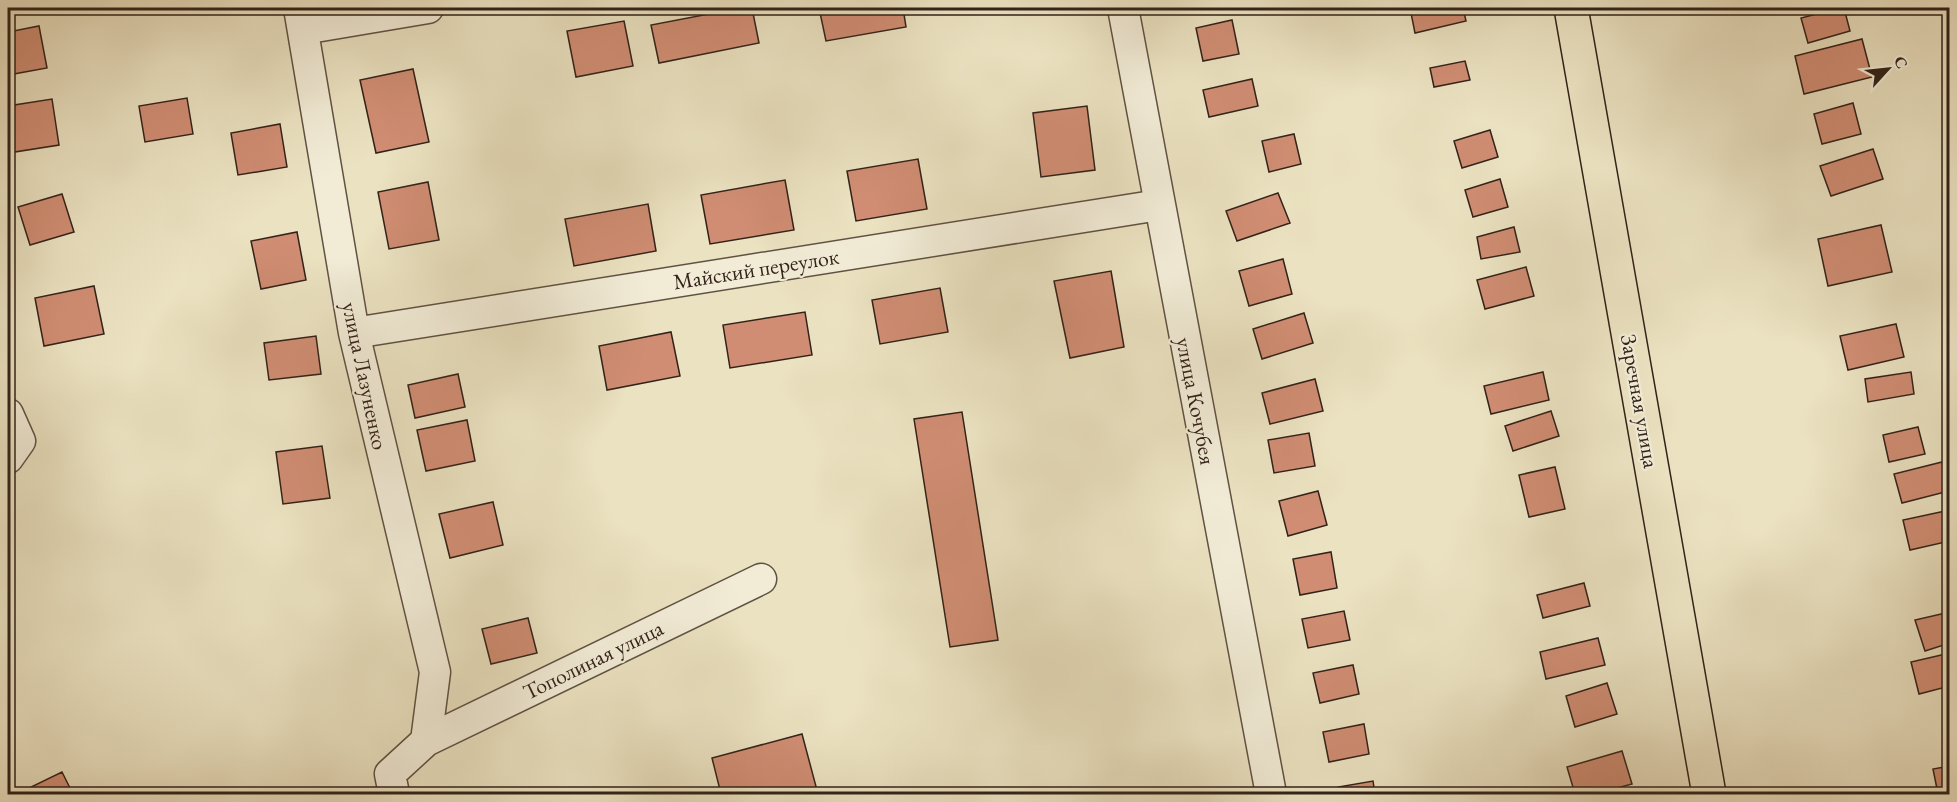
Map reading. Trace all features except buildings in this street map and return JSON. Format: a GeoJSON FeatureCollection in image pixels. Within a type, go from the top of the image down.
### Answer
{"type":"FeatureCollection","features":[{"type":"Feature","properties":{"kind":"main road","name":"Заречная улица"},"geometry":{"type":"LineString","coordinates":[[1570,8],[1709,795]]}},
{"type":"Feature","properties":{"kind":"street"},"geometry":{"type":"LineString","coordinates":[[301,18],[428,8]]}},
{"type":"Feature","properties":{"kind":"street","name":"улица Кочубея"},"geometry":{"type":"LineString","coordinates":[[1123,8],[1271,795]]}},
{"type":"Feature","properties":{"kind":"street","name":"улица Лазуненко"},"geometry":{"type":"LineString","coordinates":[[301,18],[354,333],[435,672],[426,741]]}},
{"type":"Feature","properties":{"kind":"street","name":"Майский переулок"},"geometry":{"type":"LineString","coordinates":[[354,333],[1159,205]]}},
{"type":"Feature","properties":{"kind":"street"},"geometry":{"type":"LineString","coordinates":[[8,414],[20,441],[8,458]]}},
{"type":"Feature","properties":{"kind":"street","name":"Тополиная улица"},"geometry":{"type":"LineString","coordinates":[[394,795],[390,774],[426,741],[761,579]]}}]}
